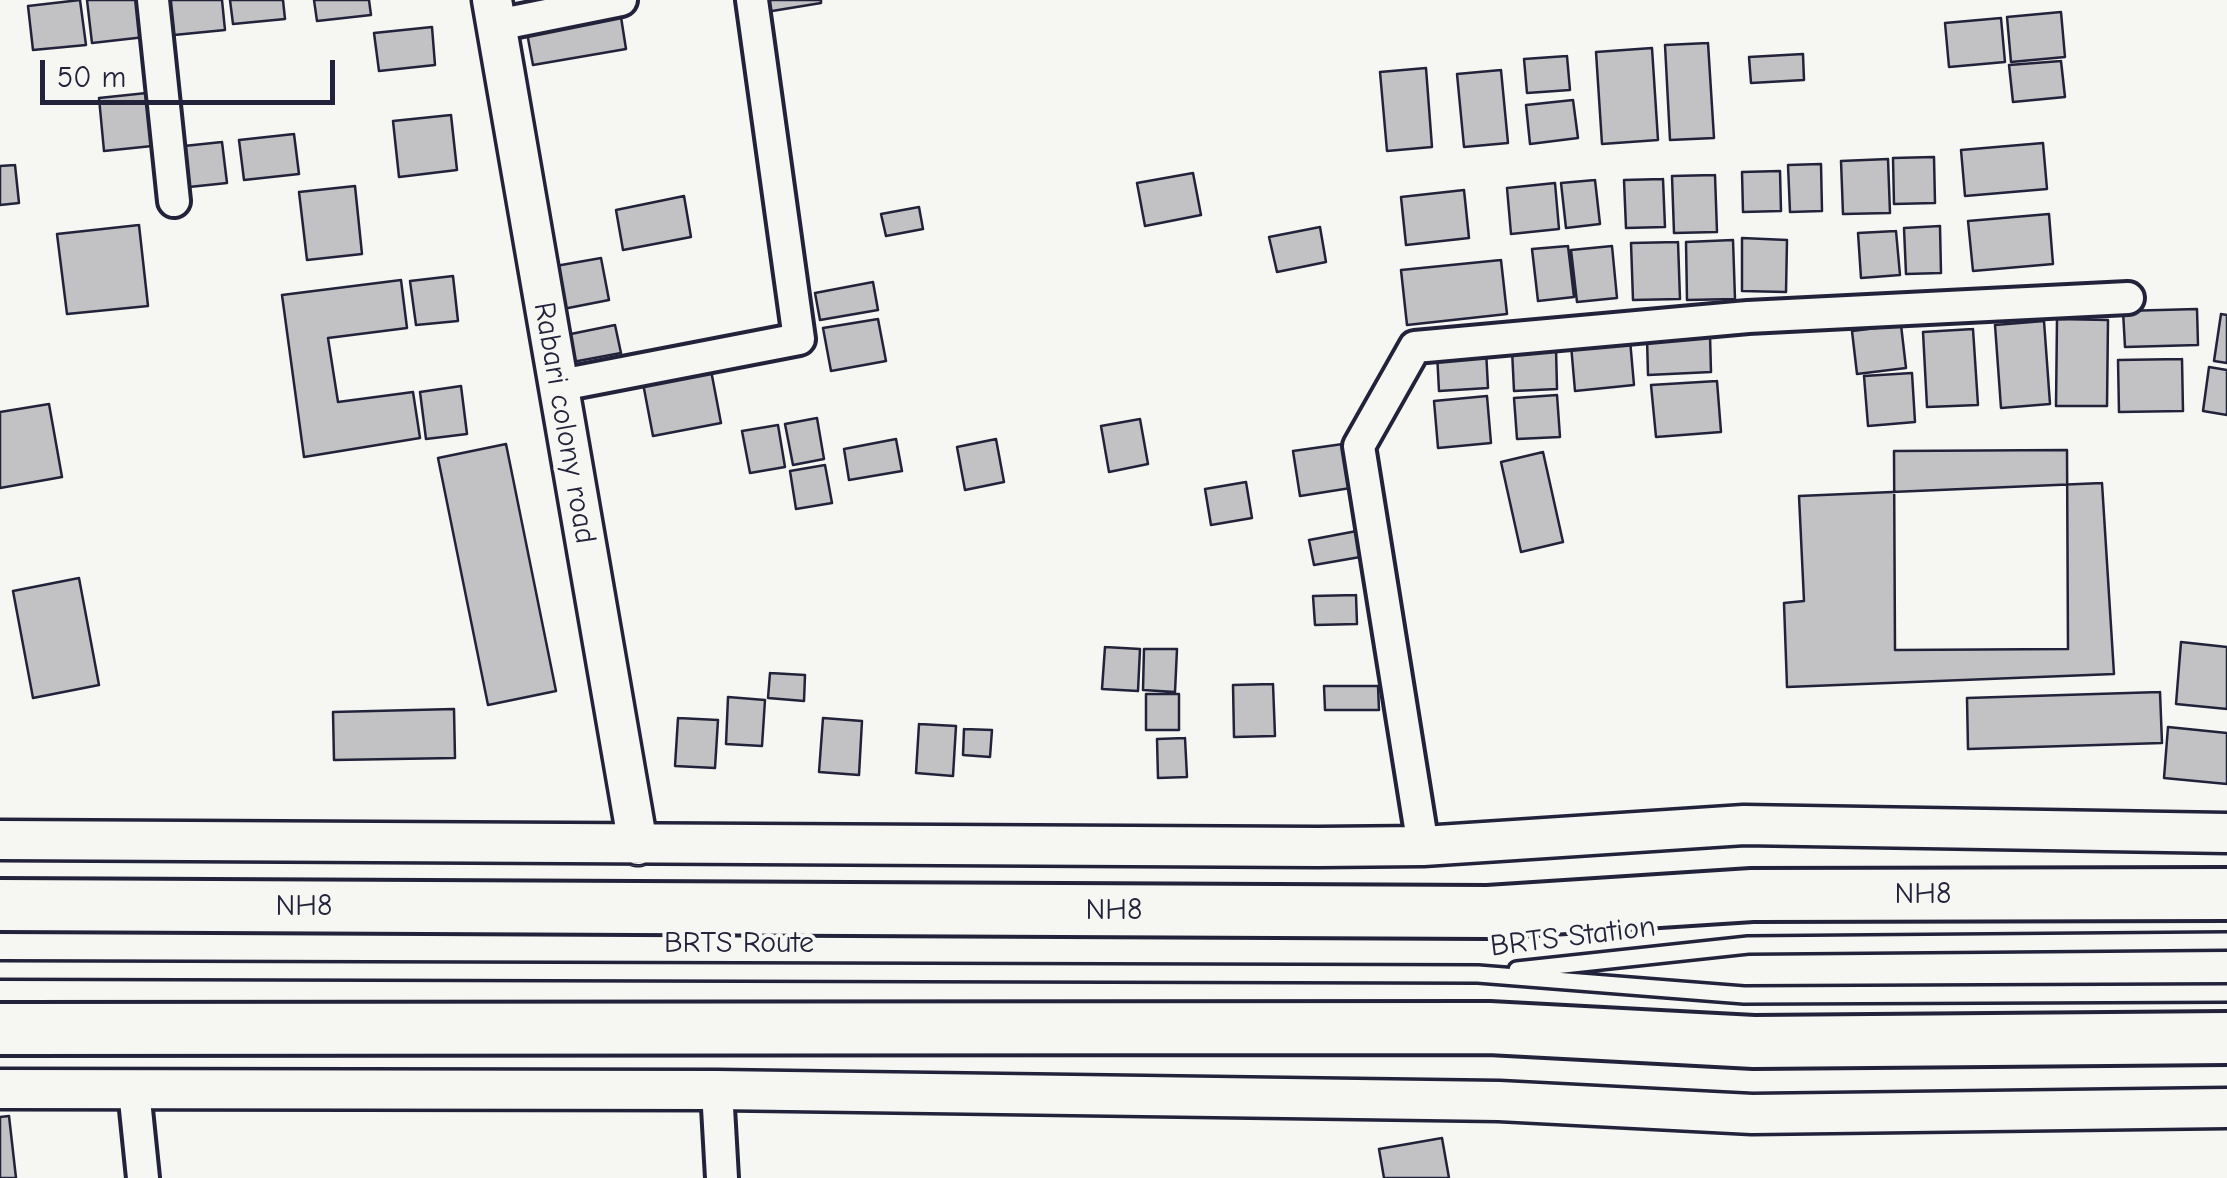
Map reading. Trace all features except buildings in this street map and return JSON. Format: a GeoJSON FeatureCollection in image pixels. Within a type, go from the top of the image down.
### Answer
{"type":"FeatureCollection","features":[{"type":"Feature","properties":{"kind":"main road","name":"NH8"},"geometry":{"type":"LineString","coordinates":[[0,906],[1488,912],[1752,895],[2225,926]]}},
{"type":"Feature","properties":{"kind":"main road"},"geometry":{"type":"LineString","coordinates":[[0,1029],[1489,1028],[1754,1042],[2223,1008]]}},
{"type":"Feature","properties":{"kind":"street"},"geometry":{"type":"LineString","coordinates":[[153,0],[174,201]]}},
{"type":"Feature","properties":{"kind":"street"},"geometry":{"type":"LineString","coordinates":[[495,13],[621,0]]}},
{"type":"Feature","properties":{"kind":"street"},"geometry":{"type":"LineString","coordinates":[[556,386],[799,340],[752,0]]}},
{"type":"Feature","properties":{"kind":"street","name":"Rabari colony road"},"geometry":{"type":"LineString","coordinates":[[495,13],[556,386],[638,845]]}},
{"type":"Feature","properties":{"kind":"street"},"geometry":{"type":"LineString","coordinates":[[1423,846],[1359,446],[1415,347],[1748,317],[2128,298]]}},
{"type":"Feature","properties":{"kind":"street"},"geometry":{"type":"LineString","coordinates":[[0,840],[1423,846],[1744,826],[2227,832]]}},
{"type":"Feature","properties":{"kind":"street"},"geometry":{"type":"LineString","coordinates":[[0,1090],[717,1090],[1500,1101],[1752,1114],[2227,1108]]}},
{"type":"Feature","properties":{"kind":"street"},"geometry":{"type":"LineString","coordinates":[[134,1090],[143,1178]]}},
{"type":"Feature","properties":{"kind":"street"},"geometry":{"type":"LineString","coordinates":[[717,1090],[722,1178]]}},
{"type":"Feature","properties":{"kind":"lane","name":"BRTS Station"},"geometry":{"type":"LineString","coordinates":[[1478,974],[1748,945],[2225,926]]}},
{"type":"Feature","properties":{"kind":"lane","name":"BRTS Route"},"geometry":{"type":"LineString","coordinates":[[0,970],[1478,974]]}},
{"type":"Feature","properties":{"kind":"lane","name":"BRTS Station"},"geometry":{"type":"LineString","coordinates":[[1478,974],[1744,996],[2223,1008]]}}]}
